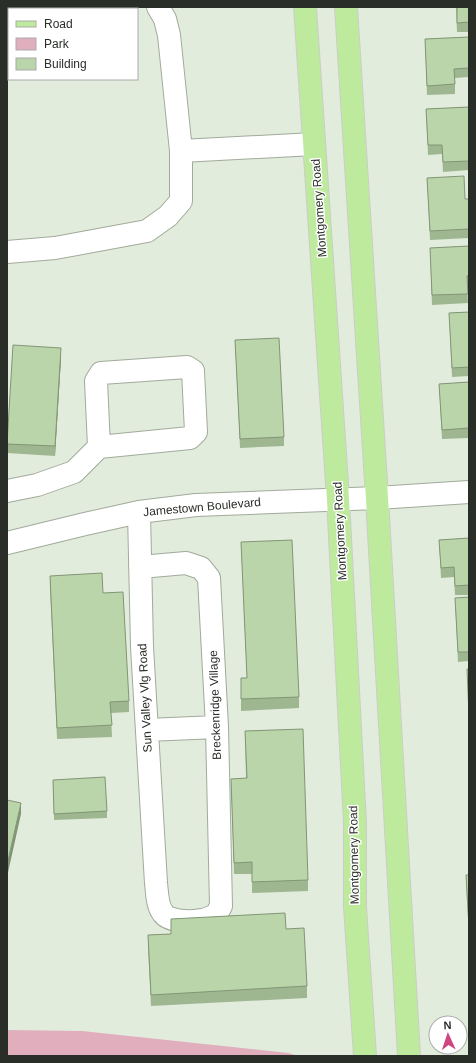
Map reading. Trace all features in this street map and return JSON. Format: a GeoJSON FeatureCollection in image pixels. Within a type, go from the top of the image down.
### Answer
{"type":"FeatureCollection","features":[{"type":"Feature","properties":{"kind":"main road","name":"Montgomery Road"},"geometry":{"type":"LineString","coordinates":[[305,7],[338,499],[355,823],[355,907],[366,1056]]}},
{"type":"Feature","properties":{"kind":"main road"},"geometry":{"type":"LineString","coordinates":[[346,7],[377,498],[409,1056]]}},
{"type":"Feature","properties":{"kind":"street"},"geometry":{"type":"LineString","coordinates":[[115,8],[120,7]]}},
{"type":"Feature","properties":{"kind":"street"},"geometry":{"type":"LineString","coordinates":[[7,252],[55,248],[147,230],[168,216],[181,201],[181,151],[169,36],[165,19],[158,7]]}},
{"type":"Feature","properties":{"kind":"street"},"geometry":{"type":"LineString","coordinates":[[181,151],[314,144]]}},
{"type":"Feature","properties":{"kind":"street"},"geometry":{"type":"LineString","coordinates":[[7,491],[37,485],[74,472],[99,447],[190,438],[196,432],[193,371],[187,366],[101,373],[96,381],[99,447]]}},
{"type":"Feature","properties":{"kind":"street","name":"Jamestown Boulevard"},"geometry":{"type":"LineString","coordinates":[[7,543],[139,512],[196,505],[377,498],[469,492]]}},
{"type":"Feature","properties":{"kind":"street","name":"Sun Valley Vlg Road"},"geometry":{"type":"LineString","coordinates":[[139,512],[142,647],[158,902],[163,913],[171,919],[184,921],[203,920],[216,915],[221,906]]}},
{"type":"Feature","properties":{"kind":"street","name":"Breckenridge Village"},"geometry":{"type":"LineString","coordinates":[[140,567],[186,564],[201,568],[209,578],[217,727],[221,906]]}},
{"type":"Feature","properties":{"kind":"street"},"geometry":{"type":"LineString","coordinates":[[147,730],[217,727]]}},
{"type":"Feature","properties":{"kind":"green space"},"geometry":{"type":"Polygon","coordinates":[[[7,1030],[82,1031],[288,1053],[299,1056],[7,1056],[7,1030]]]}},
{"type":"Feature","properties":{"kind":"building"},"geometry":{"type":"Polygon","coordinates":[[[457,7],[469,7],[469,22],[457,23],[457,7]]]}},
{"type":"Feature","properties":{"kind":"building"},"geometry":{"type":"Polygon","coordinates":[[[469,37],[469,68],[454,69],[455,84],[427,86],[425,39],[469,37]]]}},
{"type":"Feature","properties":{"kind":"building"},"geometry":{"type":"Polygon","coordinates":[[[469,107],[469,161],[443,162],[442,145],[428,145],[426,109],[469,107]]]}},
{"type":"Feature","properties":{"kind":"building"},"geometry":{"type":"Polygon","coordinates":[[[464,176],[465,199],[469,199],[469,229],[430,231],[427,178],[464,176]]]}},
{"type":"Feature","properties":{"kind":"building"},"geometry":{"type":"Polygon","coordinates":[[[469,246],[469,275],[467,276],[468,294],[432,295],[430,248],[469,246]]]}},
{"type":"Feature","properties":{"kind":"building"},"geometry":{"type":"Polygon","coordinates":[[[469,312],[469,367],[452,368],[449,313],[469,312]]]}},
{"type":"Feature","properties":{"kind":"building"},"geometry":{"type":"Polygon","coordinates":[[[279,338],[284,437],[240,439],[235,340],[279,338]]]}},
{"type":"Feature","properties":{"kind":"building"},"geometry":{"type":"Polygon","coordinates":[[[13,345],[61,348],[55,446],[7,444],[13,345]]]}},
{"type":"Feature","properties":{"kind":"building"},"geometry":{"type":"Polygon","coordinates":[[[469,382],[469,428],[442,430],[439,384],[469,382]]]}},
{"type":"Feature","properties":{"kind":"building"},"geometry":{"type":"Polygon","coordinates":[[[469,538],[469,585],[455,586],[454,567],[441,568],[439,540],[469,538]]]}},
{"type":"Feature","properties":{"kind":"building"},"geometry":{"type":"Polygon","coordinates":[[[292,540],[299,697],[241,699],[241,678],[247,678],[241,542],[292,540]]]}},
{"type":"Feature","properties":{"kind":"building"},"geometry":{"type":"Polygon","coordinates":[[[102,573],[103,593],[123,592],[129,701],[110,702],[112,725],[57,728],[50,576],[102,573]]]}},
{"type":"Feature","properties":{"kind":"building"},"geometry":{"type":"Polygon","coordinates":[[[469,597],[469,652],[458,652],[455,598],[469,597]]]}},
{"type":"Feature","properties":{"kind":"building"},"geometry":{"type":"Polygon","coordinates":[[[467,669],[469,669],[469,715],[467,669]]]}},
{"type":"Feature","properties":{"kind":"building"},"geometry":{"type":"Polygon","coordinates":[[[303,729],[308,880],[252,882],[252,862],[234,863],[231,779],[247,778],[245,731],[303,729]]]}},
{"type":"Feature","properties":{"kind":"building"},"geometry":{"type":"Polygon","coordinates":[[[105,777],[107,811],[54,814],[53,780],[105,777]]]}},
{"type":"Feature","properties":{"kind":"building"},"geometry":{"type":"Polygon","coordinates":[[[7,800],[21,803],[7,865],[7,800]]]}},
{"type":"Feature","properties":{"kind":"building"},"geometry":{"type":"Polygon","coordinates":[[[466,875],[469,875],[469,926],[466,875]]]}},
{"type":"Feature","properties":{"kind":"building"},"geometry":{"type":"Polygon","coordinates":[[[285,913],[286,929],[304,928],[307,986],[151,995],[148,935],[171,934],[171,919],[285,913]]]}}]}
